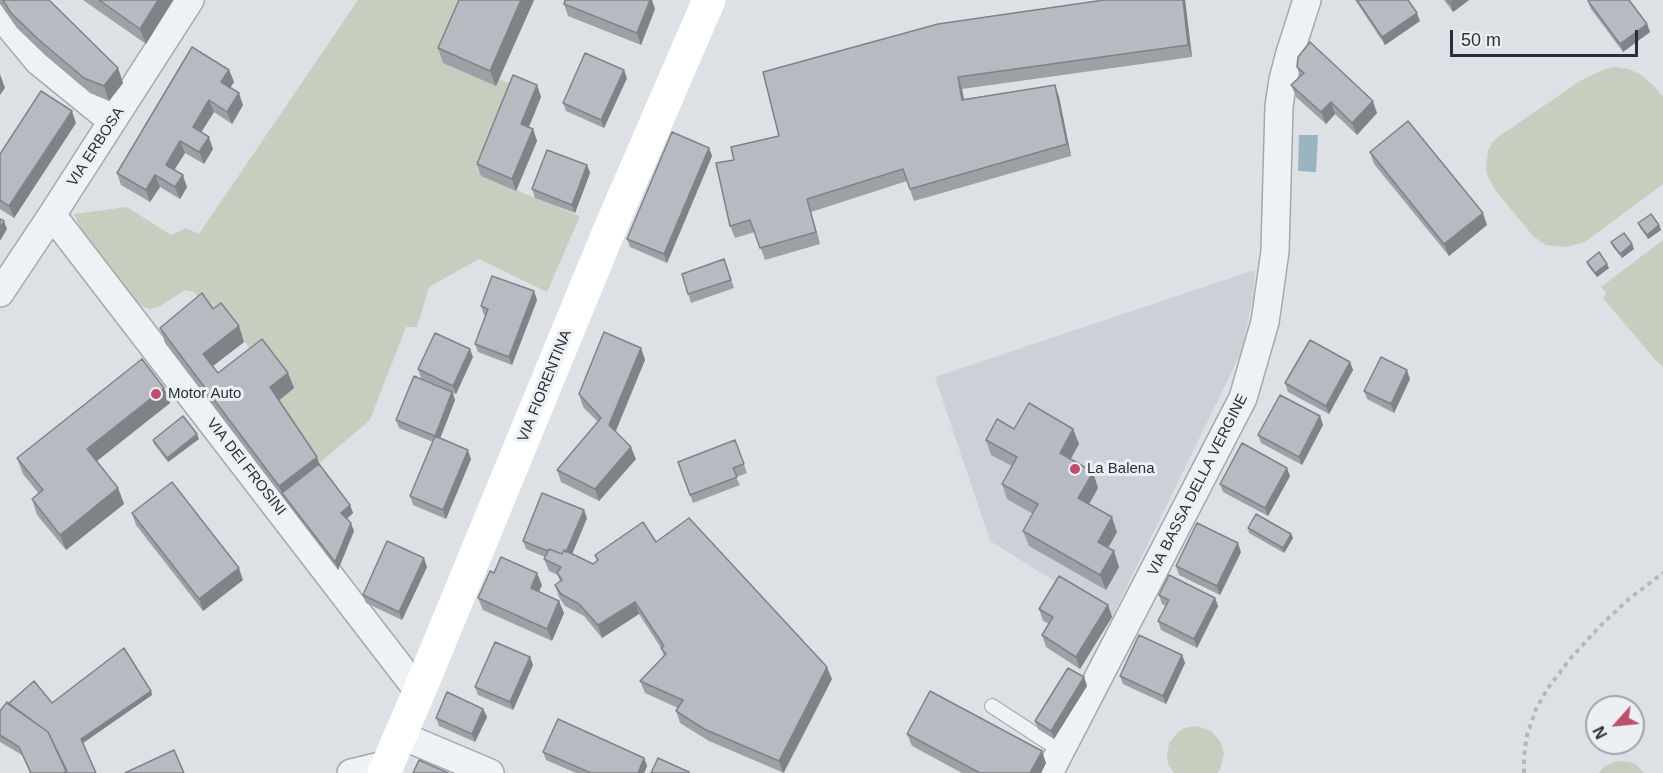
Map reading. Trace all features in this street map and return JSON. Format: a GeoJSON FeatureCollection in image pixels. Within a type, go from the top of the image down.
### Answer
{"type":"FeatureCollection","features":[{"type":"Feature","properties":{"kind":"street","name":"VIA ERBOSA"},"geometry":{"type":"LineString","coordinates":[[0,293],[190,0]]}},
{"type":"Feature","properties":{"kind":"street","name":"VIA FIORENTINA"},"geometry":{"type":"LineString","coordinates":[[390,757],[419,692],[604,242],[709,0]]}},
{"type":"Feature","properties":{"kind":"street","name":"VIA BASSA DELLA VERGINE"},"geometry":{"type":"LineString","coordinates":[[1055,762],[1244,398],[1264,322],[1273,263],[1279,106],[1283,80],[1307,0]]}},
{"type":"Feature","properties":{"kind":"street"},"geometry":{"type":"LineString","coordinates":[[0,15],[38,61],[112,121]]}},
{"type":"Feature","properties":{"kind":"street","name":"VIA DEI FROSINI"},"geometry":{"type":"LineString","coordinates":[[52,214],[419,692]]}},
{"type":"Feature","properties":{"kind":"street"},"geometry":{"type":"LineString","coordinates":[[351,773],[390,757],[490,773]]}},
{"type":"Feature","properties":{"kind":"lane"},"geometry":{"type":"LineString","coordinates":[[992,706],[1055,762]]}},
{"type":"Feature","properties":{"kind":"path"},"geometry":{"type":"LineString","coordinates":[[1524,773],[1527,735],[1536,709],[1548,688],[1600,626],[1629,599],[1663,573]]}},
{"type":"Feature","properties":{"kind":"shaded area","name":"La Balena"},"geometry":{"type":"Polygon","coordinates":[[[1255,270],[1254,293],[1242,351],[1112,617],[990,541],[935,377],[1255,270]]]}},
{"type":"Feature","properties":{"kind":"green space"},"geometry":{"type":"Polygon","coordinates":[[[358,0],[471,0],[499,79],[518,87],[481,176],[580,216],[547,292],[479,259],[429,287],[417,327],[406,327],[370,420],[317,465],[276,403],[259,361],[227,318],[208,308],[194,292],[185,290],[160,306],[150,309],[141,306],[100,257],[74,214],[127,207],[171,235],[186,228],[199,234],[358,0]]]}},
{"type":"Feature","properties":{"kind":"green space"},"geometry":{"type":"Polygon","coordinates":[[[1615,67],[1629,69],[1641,75],[1663,97],[1663,184],[1585,242],[1566,247],[1546,245],[1534,237],[1495,190],[1487,175],[1488,151],[1498,137],[1580,81],[1605,69],[1615,67]]]}},
{"type":"Feature","properties":{"kind":"green space"},"geometry":{"type":"Polygon","coordinates":[[[1663,240],[1663,367],[1603,298],[1606,293],[1601,287],[1663,240]]]}},
{"type":"Feature","properties":{"kind":"green space"},"geometry":{"type":"Polygon","coordinates":[[[1197,726],[1211,731],[1220,741],[1224,754],[1220,769],[1217,773],[1174,773],[1168,764],[1169,743],[1184,728],[1197,726]]]}},
{"type":"Feature","properties":{"kind":"green space"},"geometry":{"type":"Polygon","coordinates":[[[1616,761],[1637,765],[1644,773],[1598,773],[1616,761]]]}},
{"type":"Feature","properties":{"kind":"water"},"geometry":{"type":"Polygon","coordinates":[[[1299,135],[1318,135],[1316,172],[1298,171],[1299,135]]]}},
{"type":"Feature","properties":{"kind":"building"},"geometry":{"type":"Polygon","coordinates":[[[3,0],[49,0],[118,68],[104,86],[84,78],[39,40],[11,13],[3,0]]]}},
{"type":"Feature","properties":{"kind":"building"},"geometry":{"type":"Polygon","coordinates":[[[99,0],[158,0],[140,29],[99,0]]]}},
{"type":"Feature","properties":{"kind":"building"},"geometry":{"type":"Polygon","coordinates":[[[459,0],[521,0],[490,71],[438,48],[459,0]]]}},
{"type":"Feature","properties":{"kind":"building"},"geometry":{"type":"Polygon","coordinates":[[[565,0],[650,0],[637,33],[564,4],[565,0]]]}},
{"type":"Feature","properties":{"kind":"building"},"geometry":{"type":"Polygon","coordinates":[[[1104,0],[1183,0],[1188,45],[958,77],[962,100],[1055,85],[1067,144],[910,189],[903,169],[807,199],[816,232],[760,248],[750,220],[730,226],[716,163],[734,160],[731,147],[779,136],[763,72],[938,24],[1104,0]]]}},
{"type":"Feature","properties":{"kind":"building"},"geometry":{"type":"Polygon","coordinates":[[[1357,0],[1408,0],[1417,13],[1382,37],[1357,0]]]}},
{"type":"Feature","properties":{"kind":"building"},"geometry":{"type":"Polygon","coordinates":[[[1589,0],[1629,0],[1647,24],[1620,44],[1589,0]]]}},
{"type":"Feature","properties":{"kind":"building"},"geometry":{"type":"Polygon","coordinates":[[[1310,42],[1373,101],[1352,123],[1331,102],[1321,112],[1291,85],[1304,73],[1297,67],[1298,57],[1310,42]]]}},
{"type":"Feature","properties":{"kind":"building"},"geometry":{"type":"Polygon","coordinates":[[[192,47],[229,70],[221,82],[239,93],[227,112],[209,100],[193,127],[209,137],[199,152],[180,141],[166,165],[183,175],[175,187],[155,175],[146,190],[117,173],[192,47]]]}},
{"type":"Feature","properties":{"kind":"building"},"geometry":{"type":"Polygon","coordinates":[[[585,53],[624,70],[601,120],[563,103],[585,53]]]}},
{"type":"Feature","properties":{"kind":"building"},"geometry":{"type":"Polygon","coordinates":[[[513,75],[537,85],[521,124],[533,129],[512,179],[477,164],[513,75]]]}},
{"type":"Feature","properties":{"kind":"building"},"geometry":{"type":"Polygon","coordinates":[[[41,91],[72,111],[9,206],[0,200],[0,154],[41,91]]]}},
{"type":"Feature","properties":{"kind":"building"},"geometry":{"type":"Polygon","coordinates":[[[1408,121],[1483,213],[1444,244],[1370,152],[1408,121]]]}},
{"type":"Feature","properties":{"kind":"building"},"geometry":{"type":"Polygon","coordinates":[[[672,132],[709,148],[664,254],[627,239],[672,132]]]}},
{"type":"Feature","properties":{"kind":"building"},"geometry":{"type":"Polygon","coordinates":[[[547,150],[587,165],[572,205],[532,189],[547,150]]]}},
{"type":"Feature","properties":{"kind":"building"},"geometry":{"type":"Polygon","coordinates":[[[1651,214],[1659,225],[1647,235],[1638,223],[1651,214]]]}},
{"type":"Feature","properties":{"kind":"building"},"geometry":{"type":"Polygon","coordinates":[[[1624,233],[1632,244],[1620,254],[1611,242],[1624,233]]]}},
{"type":"Feature","properties":{"kind":"building"},"geometry":{"type":"Polygon","coordinates":[[[1599,252],[1607,264],[1595,273],[1587,262],[1599,252]]]}},
{"type":"Feature","properties":{"kind":"building"},"geometry":{"type":"Polygon","coordinates":[[[724,259],[731,280],[688,294],[682,274],[724,259]]]}},
{"type":"Feature","properties":{"kind":"building"},"geometry":{"type":"Polygon","coordinates":[[[492,276],[534,291],[509,357],[475,344],[488,309],[481,306],[492,276]]]}},
{"type":"Feature","properties":{"kind":"building"},"geometry":{"type":"Polygon","coordinates":[[[202,293],[213,309],[221,303],[239,326],[203,354],[218,373],[262,339],[288,373],[270,387],[317,457],[279,486],[160,328],[202,293]]]}},
{"type":"Feature","properties":{"kind":"building"},"geometry":{"type":"Polygon","coordinates":[[[604,332],[641,348],[609,425],[631,447],[595,489],[557,470],[601,418],[579,394],[604,332]]]}},
{"type":"Feature","properties":{"kind":"building"},"geometry":{"type":"Polygon","coordinates":[[[435,333],[470,349],[453,386],[418,369],[435,333]]]}},
{"type":"Feature","properties":{"kind":"building"},"geometry":{"type":"Polygon","coordinates":[[[1310,340],[1350,362],[1326,406],[1285,383],[1310,340]]]}},
{"type":"Feature","properties":{"kind":"building"},"geometry":{"type":"Polygon","coordinates":[[[1381,357],[1407,370],[1391,404],[1364,391],[1381,357]]]}},
{"type":"Feature","properties":{"kind":"building"},"geometry":{"type":"Polygon","coordinates":[[[142,359],[164,388],[87,449],[118,488],[60,535],[32,499],[43,490],[17,458],[142,359]]]}},
{"type":"Feature","properties":{"kind":"building"},"geometry":{"type":"Polygon","coordinates":[[[414,376],[452,392],[435,436],[396,420],[414,376]]]}},
{"type":"Feature","properties":{"kind":"building"},"geometry":{"type":"Polygon","coordinates":[[[1280,395],[1320,416],[1299,457],[1258,435],[1280,395]]]}},
{"type":"Feature","properties":{"kind":"building"},"geometry":{"type":"Polygon","coordinates":[[[1029,403],[1073,429],[1060,453],[1093,472],[1078,498],[1112,517],[1098,542],[1114,551],[1100,575],[1023,531],[1038,504],[1002,484],[1017,457],[986,440],[997,419],[1014,429],[1029,403]]]}},
{"type":"Feature","properties":{"kind":"building"},"geometry":{"type":"Polygon","coordinates":[[[183,416],[197,434],[167,458],[153,440],[183,416]]]}},
{"type":"Feature","properties":{"kind":"building"},"geometry":{"type":"Polygon","coordinates":[[[435,436],[468,450],[443,510],[410,496],[435,436]]]}},
{"type":"Feature","properties":{"kind":"building"},"geometry":{"type":"Polygon","coordinates":[[[735,440],[744,464],[733,468],[737,477],[690,495],[678,462],[735,440]]]}},
{"type":"Feature","properties":{"kind":"building"},"geometry":{"type":"Polygon","coordinates":[[[1242,443],[1287,468],[1265,508],[1220,484],[1242,443]]]}},
{"type":"Feature","properties":{"kind":"building"},"geometry":{"type":"Polygon","coordinates":[[[319,464],[350,505],[341,513],[351,523],[335,562],[282,493],[319,464]]]}},
{"type":"Feature","properties":{"kind":"building"},"geometry":{"type":"Polygon","coordinates":[[[172,482],[239,568],[199,599],[132,513],[172,482]]]}},
{"type":"Feature","properties":{"kind":"building"},"geometry":{"type":"Polygon","coordinates":[[[542,493],[584,510],[566,552],[564,550],[562,554],[523,541],[542,493]]]}},
{"type":"Feature","properties":{"kind":"building"},"geometry":{"type":"Polygon","coordinates":[[[1256,514],[1291,534],[1283,548],[1248,528],[1256,514]]]}},
{"type":"Feature","properties":{"kind":"building"},"geometry":{"type":"Polygon","coordinates":[[[689,518],[827,667],[779,761],[704,729],[676,711],[683,700],[640,681],[666,654],[661,648],[664,646],[635,602],[598,625],[579,604],[561,594],[555,585],[562,580],[557,573],[561,567],[544,559],[549,549],[562,554],[564,550],[593,564],[598,560],[595,555],[643,522],[656,542],[689,518]]]}},
{"type":"Feature","properties":{"kind":"building"},"geometry":{"type":"Polygon","coordinates":[[[1197,523],[1238,543],[1217,586],[1176,566],[1197,523]]]}},
{"type":"Feature","properties":{"kind":"building"},"geometry":{"type":"Polygon","coordinates":[[[387,541],[424,558],[399,612],[363,595],[387,541]]]}},
{"type":"Feature","properties":{"kind":"building"},"geometry":{"type":"Polygon","coordinates":[[[501,557],[537,573],[531,588],[559,601],[547,629],[478,598],[490,571],[494,573],[501,557]]]}},
{"type":"Feature","properties":{"kind":"building"},"geometry":{"type":"Polygon","coordinates":[[[1169,575],[1215,598],[1194,639],[1158,621],[1169,600],[1159,595],[1169,575]]]}},
{"type":"Feature","properties":{"kind":"building"},"geometry":{"type":"Polygon","coordinates":[[[1059,576],[1108,605],[1076,657],[1042,635],[1053,617],[1039,609],[1059,576]]]}},
{"type":"Feature","properties":{"kind":"building"},"geometry":{"type":"Polygon","coordinates":[[[1139,635],[1182,655],[1163,696],[1120,676],[1139,635]]]}},
{"type":"Feature","properties":{"kind":"building"},"geometry":{"type":"Polygon","coordinates":[[[495,642],[530,657],[510,702],[475,687],[495,642]]]}},
{"type":"Feature","properties":{"kind":"building"},"geometry":{"type":"Polygon","coordinates":[[[124,648],[151,691],[81,739],[96,773],[67,773],[48,732],[8,704],[34,681],[52,703],[124,648]]]}},
{"type":"Feature","properties":{"kind":"building"},"geometry":{"type":"Polygon","coordinates":[[[1068,668],[1084,677],[1051,731],[1035,721],[1068,668]]]}},
{"type":"Feature","properties":{"kind":"building"},"geometry":{"type":"Polygon","coordinates":[[[930,691],[1042,751],[1030,773],[980,773],[907,734],[930,691]]]}},
{"type":"Feature","properties":{"kind":"building"},"geometry":{"type":"Polygon","coordinates":[[[447,692],[483,709],[472,734],[436,718],[447,692]]]}},
{"type":"Feature","properties":{"kind":"building"},"geometry":{"type":"Polygon","coordinates":[[[7,702],[48,732],[67,771],[31,773],[19,747],[0,735],[0,711],[7,702]]]}},
{"type":"Feature","properties":{"kind":"building"},"geometry":{"type":"Polygon","coordinates":[[[558,719],[644,758],[638,773],[591,773],[543,752],[558,719]]]}},
{"type":"Feature","properties":{"kind":"building"},"geometry":{"type":"Polygon","coordinates":[[[174,750],[184,773],[125,773],[174,750]]]}},
{"type":"Feature","properties":{"kind":"building"},"geometry":{"type":"Polygon","coordinates":[[[658,758],[689,772],[651,773],[658,758]]]}},
{"type":"Feature","properties":{"kind":"building"},"geometry":{"type":"Polygon","coordinates":[[[419,760],[448,773],[413,773],[419,760]]]}},
{"type":"Feature","properties":{"kind":"place","name":"Motor Auto"},"geometry":{"type":"Point","coordinates":[156,394]}},
{"type":"Feature","properties":{"kind":"place","name":"La Balena"},"geometry":{"type":"Point","coordinates":[1075,469]}}]}
